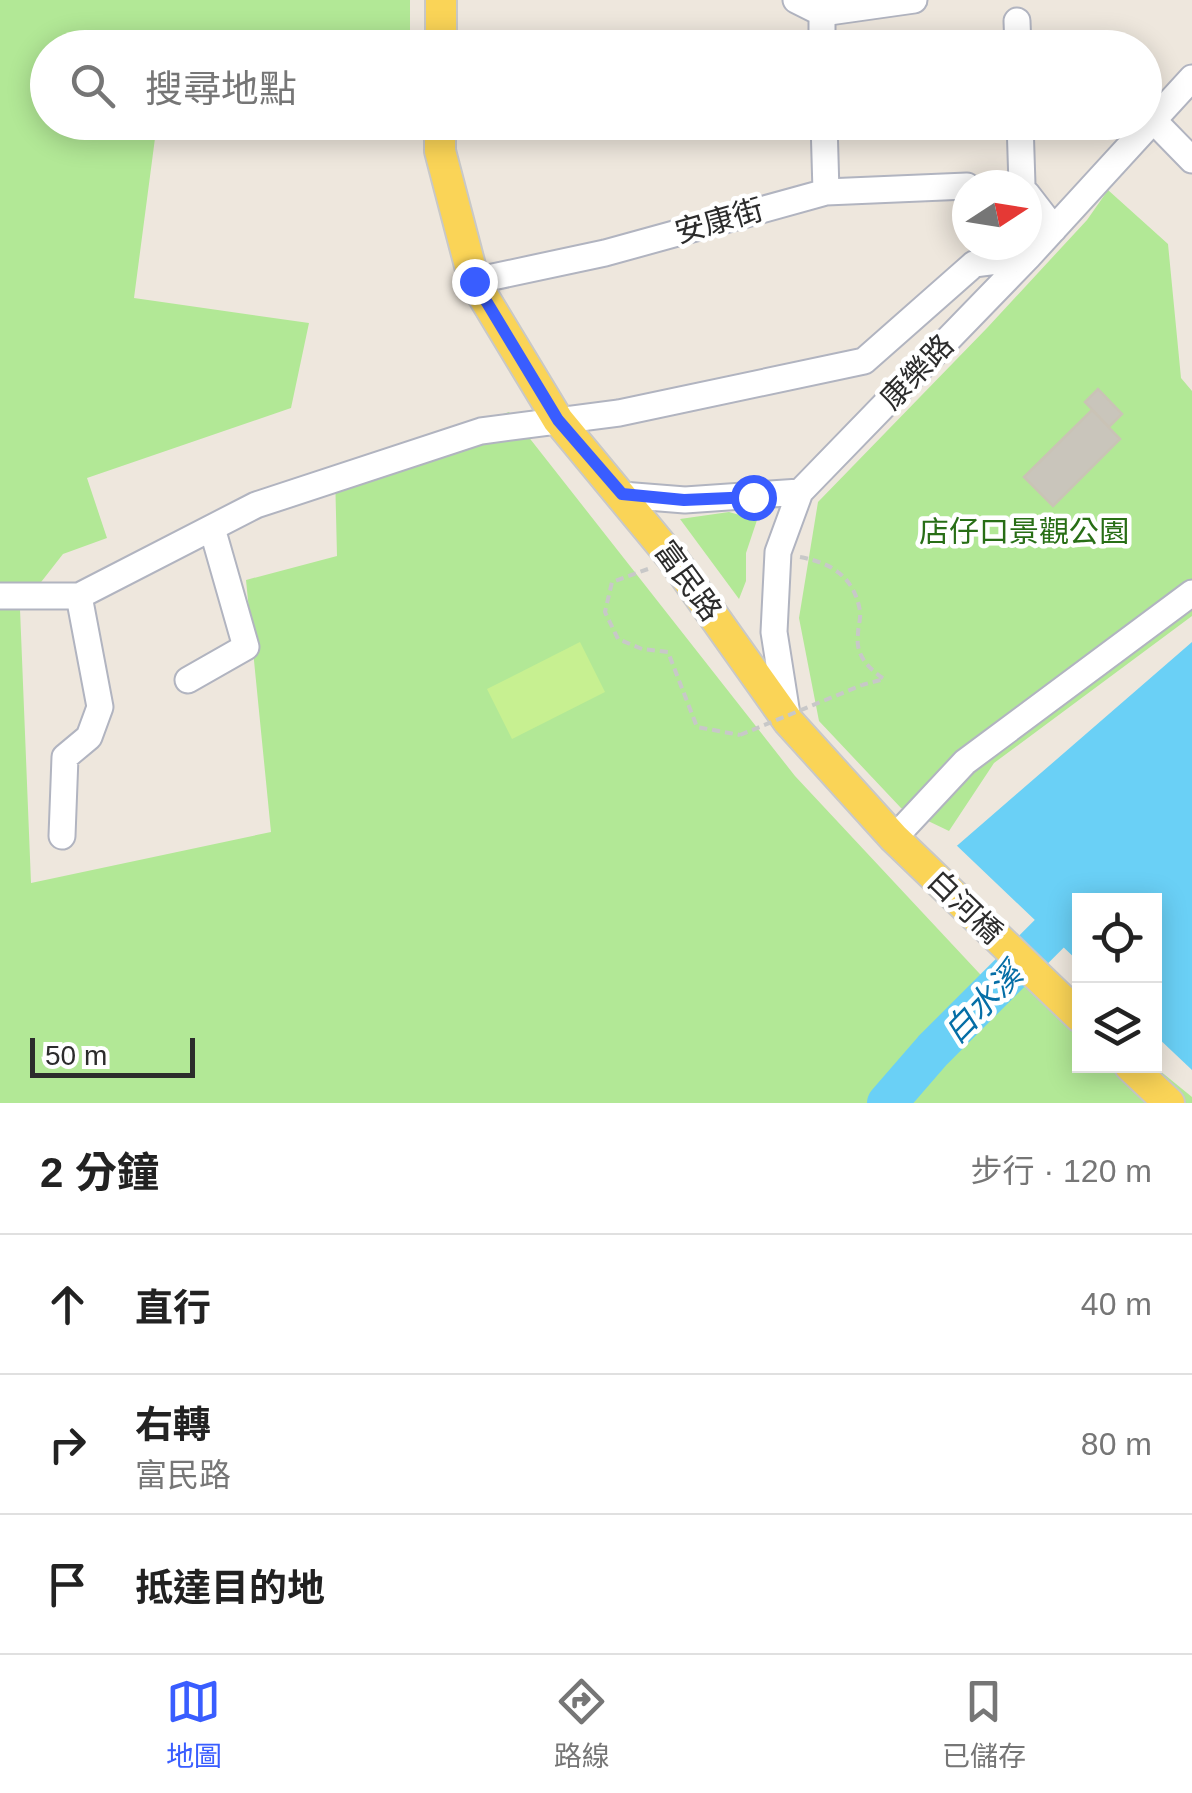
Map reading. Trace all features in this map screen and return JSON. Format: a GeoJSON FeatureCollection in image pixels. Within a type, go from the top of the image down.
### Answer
{"type":"FeatureCollection","features":[{"type":"Feature","properties":{"kind":"main road"},"geometry":{"type":"LineString","coordinates":[[441,0],[441,30]]}},
{"type":"Feature","properties":{"kind":"main road","name":"富民路"},"geometry":{"type":"LineString","coordinates":[[440,140],[474,281],[558,420],[673,559],[788,721],[894,838]]}},
{"type":"Feature","properties":{"kind":"main road","name":"白河橋"},"geometry":{"type":"LineString","coordinates":[[894,838],[1072,1009]]}},
{"type":"Feature","properties":{"kind":"main road"},"geometry":{"type":"LineString","coordinates":[[1137,1073],[1169,1103]]}},
{"type":"Feature","properties":{"kind":"street"},"geometry":{"type":"LineString","coordinates":[[796,0],[822,13],[914,0]]}},
{"type":"Feature","properties":{"kind":"street"},"geometry":{"type":"LineString","coordinates":[[822,13],[822,30]]}},
{"type":"Feature","properties":{"kind":"street"},"geometry":{"type":"LineString","coordinates":[[1017,20],[1017,30]]}},
{"type":"Feature","properties":{"kind":"street","name":"康樂路"},"geometry":{"type":"LineString","coordinates":[[1162,109],[1192,78]]}},
{"type":"Feature","properties":{"kind":"street"},"geometry":{"type":"LineString","coordinates":[[1162,129],[1192,160]]}},
{"type":"Feature","properties":{"kind":"street"},"geometry":{"type":"LineString","coordinates":[[825,140],[826,192]]}},
{"type":"Feature","properties":{"kind":"street"},"geometry":{"type":"LineString","coordinates":[[1021,140],[1022,170]]}},
{"type":"Feature","properties":{"kind":"street","name":"康樂路"},"geometry":{"type":"LineString","coordinates":[[1042,242],[1133,140]]}},
{"type":"Feature","properties":{"kind":"street","name":"安康街"},"geometry":{"type":"LineString","coordinates":[[474,281],[605,252],[826,192],[952,187]]}},
{"type":"Feature","properties":{"kind":"street"},"geometry":{"type":"LineString","coordinates":[[1042,213],[1054,229]]}},
{"type":"Feature","properties":{"kind":"street"},"geometry":{"type":"LineString","coordinates":[[5,597],[79,596],[256,505],[481,431],[619,413],[864,361],[974,264],[1005,260]]}},
{"type":"Feature","properties":{"kind":"street","name":"康樂路"},"geometry":{"type":"LineString","coordinates":[[788,721],[774,632],[778,552],[800,492],[1025,260]]}},
{"type":"Feature","properties":{"kind":"street"},"geometry":{"type":"LineString","coordinates":[[622,494],[684,500],[800,492]]}},
{"type":"Feature","properties":{"kind":"street"},"geometry":{"type":"LineString","coordinates":[[188,680],[246,647],[212,528]]}},
{"type":"Feature","properties":{"kind":"street"},"geometry":{"type":"LineString","coordinates":[[894,838],[966,762],[1192,593]]}},
{"type":"Feature","properties":{"kind":"street"},"geometry":{"type":"LineString","coordinates":[[62,836],[65,758],[89,738],[100,707],[79,596]]}},
{"type":"Feature","properties":{"kind":"path"},"geometry":{"type":"LineString","coordinates":[[673,559],[612,582],[605,612],[618,639],[642,649],[668,652],[697,727],[740,735],[884,679],[866,667],[856,642],[860,612],[846,576],[820,560],[778,552]]}},
{"type":"Feature","properties":{"kind":"green space"},"geometry":{"type":"Polygon","coordinates":[[[0,0],[410,0],[410,30],[30,30],[30,140],[155,140],[134,298],[309,323],[291,408],[87,478],[107,538],[63,554],[20,609],[31,883],[271,832],[246,580],[337,556],[335,472],[509,412],[795,776],[993,988],[1030,951],[1072,988],[1072,1073],[1162,1071],[1192,1092],[1192,1103],[0,1103],[0,0]]]}},
{"type":"Feature","properties":{"kind":"green space","name":"店仔口景觀公園"},"geometry":{"type":"Polygon","coordinates":[[[1108,190],[1168,244],[1181,378],[1192,391],[1192,616],[994,763],[949,831],[901,808],[819,721],[799,618],[818,502],[987,328],[1087,220],[1108,190]]]}},
{"type":"Feature","properties":{"kind":"green space"},"geometry":{"type":"Polygon","coordinates":[[[729,512],[757,520],[746,553],[746,581],[739,599],[680,519],[729,512]]]}},
{"type":"Feature","properties":{"kind":"green space"},"geometry":{"type":"Polygon","coordinates":[[[580,642],[605,692],[512,739],[487,689],[580,642]]]}},
{"type":"Feature","properties":{"kind":"water"},"geometry":{"type":"Polygon","coordinates":[[[1192,642],[1192,1092],[1162,1065],[1162,893],[1072,893],[1072,987],[944,857],[1192,642]]]}},
{"type":"Feature","properties":{"kind":"pier"},"geometry":{"type":"Polygon","coordinates":[[[953,842],[1072,955],[1072,993],[1026,954],[940,860],[940,854],[953,842]]]}},
{"type":"Feature","properties":{"kind":"pier"},"geometry":{"type":"Polygon","coordinates":[[[1162,1042],[1192,1070],[1192,1097],[1162,1073],[1162,1042]]]}},
{"type":"Feature","properties":{"kind":"building"},"geometry":{"type":"Polygon","coordinates":[[[1098,389],[1122,414],[1109,427],[1085,402],[1098,389]]]}},
{"type":"Feature","properties":{"kind":"building"},"geometry":{"type":"Polygon","coordinates":[[[1092,410],[1120,439],[1053,506],[1024,477],[1092,410]]]}},
{"type":"Feature","properties":{"kind":"waterway","name":"白水溪"},"geometry":{"type":"LineString","coordinates":[[887,1103],[933,1050],[1072,911]]}},
{"type":"Feature","properties":{"kind":"route"},"geometry":{"type":"LineString","coordinates":[[474,281],[558,420],[622,494],[684,500],[753,497]]}}]}
